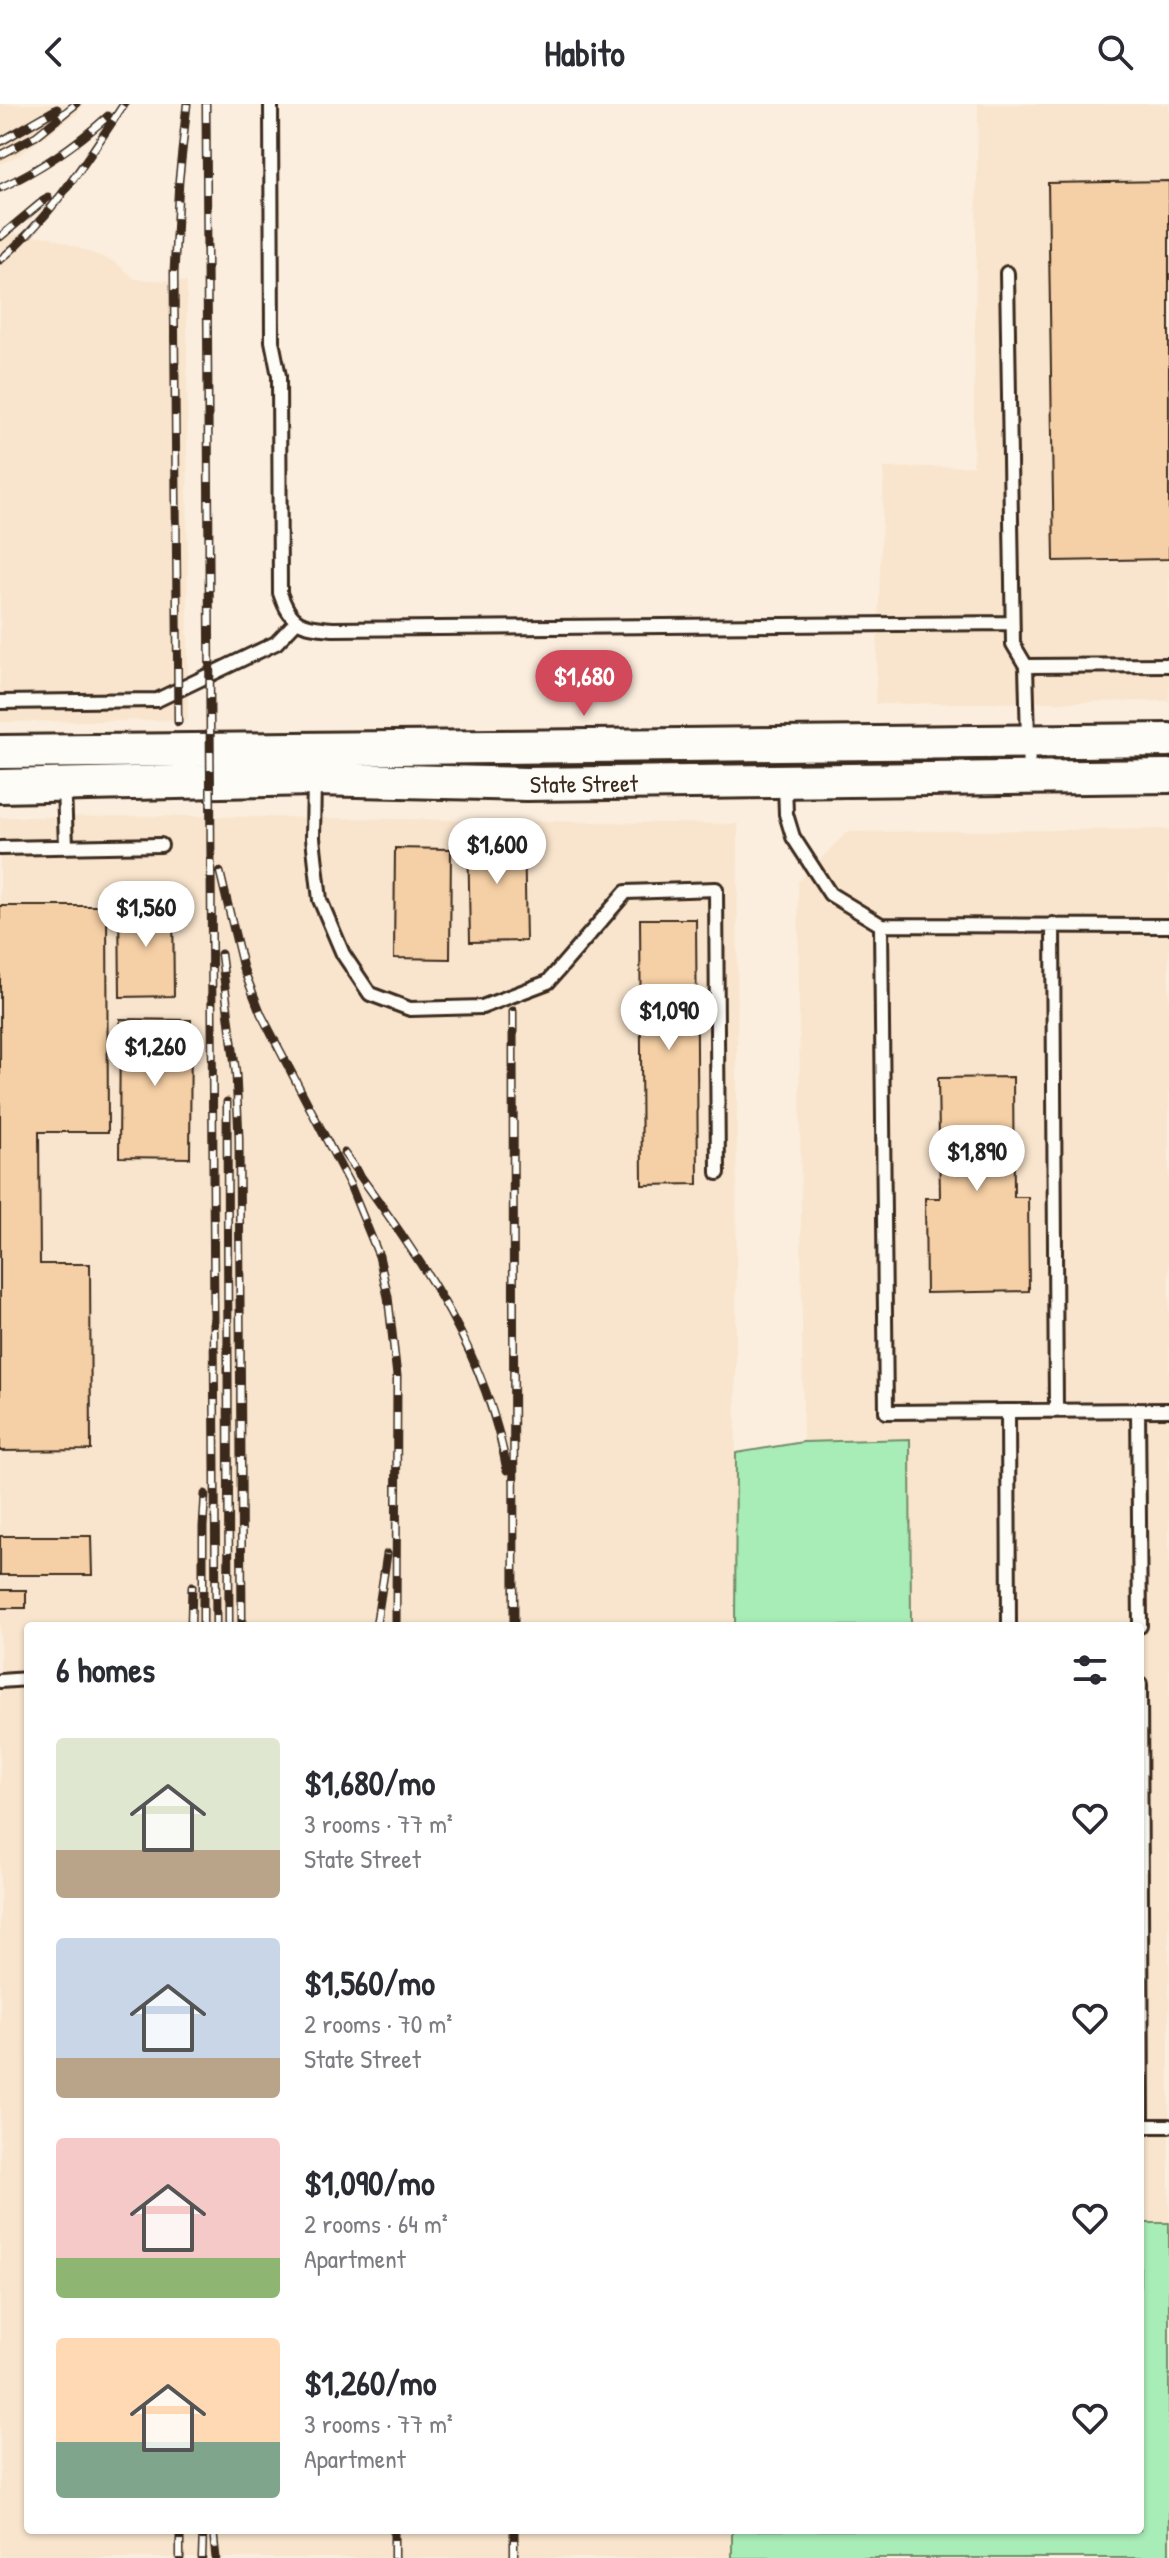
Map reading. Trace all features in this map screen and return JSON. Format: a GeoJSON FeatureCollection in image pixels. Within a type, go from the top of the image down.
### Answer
{"type":"FeatureCollection","features":[{"type":"Feature","properties":{"kind":"street","name":"State Street"},"geometry":{"type":"LineString","coordinates":[[0,786],[64,784],[314,764],[1029,741],[1169,740]]}},
{"type":"Feature","properties":{"kind":"street","name":"State Street"},"geometry":{"type":"LineString","coordinates":[[0,752],[314,764],[526,784],[1169,776]]}},
{"type":"Feature","properties":{"kind":"lane"},"geometry":{"type":"LineString","coordinates":[[271,104],[272,341],[279,376],[280,593],[286,612],[296,622],[333,629],[1012,623]]}},
{"type":"Feature","properties":{"kind":"lane"},"geometry":{"type":"LineString","coordinates":[[1007,273],[1012,623],[1013,644],[1026,666],[1029,778]]}},
{"type":"Feature","properties":{"kind":"lane"},"geometry":{"type":"LineString","coordinates":[[0,702],[157,700],[276,643],[296,622]]}},
{"type":"Feature","properties":{"kind":"lane"},"geometry":{"type":"LineString","coordinates":[[1026,666],[1169,665]]}},
{"type":"Feature","properties":{"kind":"lane"},"geometry":{"type":"LineString","coordinates":[[314,764],[313,838],[320,900],[343,954],[370,994],[410,1009],[482,1007],[548,982],[626,892],[716,889],[718,1173]]}},
{"type":"Feature","properties":{"kind":"lane"},"geometry":{"type":"LineString","coordinates":[[785,781],[786,814],[799,846],[830,894],[881,925],[1169,926]]}},
{"type":"Feature","properties":{"kind":"lane"},"geometry":{"type":"LineString","coordinates":[[64,784],[66,846]]}},
{"type":"Feature","properties":{"kind":"lane"},"geometry":{"type":"LineString","coordinates":[[0,848],[161,845]]}},
{"type":"Feature","properties":{"kind":"lane"},"geometry":{"type":"LineString","coordinates":[[1053,924],[1056,1410]]}},
{"type":"Feature","properties":{"kind":"lane"},"geometry":{"type":"LineString","coordinates":[[881,925],[886,1412],[1169,1410]]}},
{"type":"Feature","properties":{"kind":"lane"},"geometry":{"type":"LineString","coordinates":[[1138,1410],[1140,1622]]}},
{"type":"Feature","properties":{"kind":"lane"},"geometry":{"type":"LineString","coordinates":[[1008,1411],[1009,1622]]}},
{"type":"Feature","properties":{"kind":"lane"},"geometry":{"type":"LineString","coordinates":[[0,1681],[24,1679]]}},
{"type":"Feature","properties":{"kind":"lane"},"geometry":{"type":"LineString","coordinates":[[1144,2126],[1169,2126]]}},
{"type":"Feature","properties":{"kind":"shaded area"},"geometry":{"type":"Polygon","coordinates":[[[0,104],[83,104],[77,113],[18,156],[0,164],[0,104]]]}},
{"type":"Feature","properties":{"kind":"shaded area"},"geometry":{"type":"Polygon","coordinates":[[[978,104],[1169,104],[1169,701],[875,704],[884,468],[973,466],[978,104]]]}},
{"type":"Feature","properties":{"kind":"shaded area"},"geometry":{"type":"Polygon","coordinates":[[[0,233],[51,237],[115,262],[135,279],[187,282],[188,720],[0,722],[0,233]]]}},
{"type":"Feature","properties":{"kind":"shaded area"},"geometry":{"type":"Polygon","coordinates":[[[198,816],[738,824],[735,1622],[24,1622],[24,2534],[732,2534],[732,2558],[0,2558],[0,817],[198,816]]]}},
{"type":"Feature","properties":{"kind":"shaded area"},"geometry":{"type":"Polygon","coordinates":[[[1169,829],[1169,2223],[1144,2223],[1144,1622],[911,1622],[910,1440],[803,1442],[798,882],[847,832],[1169,829]]]}},
{"type":"Feature","properties":{"kind":"green space"},"geometry":{"type":"Polygon","coordinates":[[[910,1439],[911,1622],[735,1622],[736,1453],[803,1442],[910,1439]]]}},
{"type":"Feature","properties":{"kind":"green space"},"geometry":{"type":"Polygon","coordinates":[[[1144,2223],[1169,2223],[1169,2558],[732,2558],[732,2534],[1144,2534],[1144,2223]]]}},
{"type":"Feature","properties":{"kind":"building"},"geometry":{"type":"Polygon","coordinates":[[[1169,181],[1169,559],[1054,561],[1048,183],[1169,181]]]}},
{"type":"Feature","properties":{"kind":"building"},"geometry":{"type":"Polygon","coordinates":[[[524,830],[526,941],[470,942],[468,831],[524,830]]]}},
{"type":"Feature","properties":{"kind":"building"},"geometry":{"type":"Polygon","coordinates":[[[395,848],[451,849],[450,959],[394,958],[395,848]]]}},
{"type":"Feature","properties":{"kind":"building"},"geometry":{"type":"Polygon","coordinates":[[[119,901],[173,901],[174,996],[120,997],[119,901]]]}},
{"type":"Feature","properties":{"kind":"building"},"geometry":{"type":"Polygon","coordinates":[[[0,906],[107,906],[108,1132],[39,1132],[40,1264],[90,1264],[91,1450],[0,1451],[0,906]]]}},
{"type":"Feature","properties":{"kind":"building"},"geometry":{"type":"Polygon","coordinates":[[[640,919],[696,919],[698,1184],[642,1185],[640,919]]]}},
{"type":"Feature","properties":{"kind":"building"},"geometry":{"type":"Polygon","coordinates":[[[120,1019],[191,1020],[190,1158],[119,1157],[120,1019]]]}},
{"type":"Feature","properties":{"kind":"building"},"geometry":{"type":"Polygon","coordinates":[[[1013,1077],[1014,1197],[1028,1197],[1029,1291],[926,1293],[925,1198],[940,1198],[938,1078],[1013,1077]]]}},
{"type":"Feature","properties":{"kind":"building"},"geometry":{"type":"Polygon","coordinates":[[[0,1536],[91,1536],[92,1575],[0,1575],[0,1536]]]}},
{"type":"Feature","properties":{"kind":"building"},"geometry":{"type":"Polygon","coordinates":[[[0,1590],[26,1590],[26,1608],[0,1608],[0,1590]]]}},
{"type":"Feature","properties":{"kind":"railway"},"geometry":{"type":"LineString","coordinates":[[0,155],[36,136],[76,104]]}},
{"type":"Feature","properties":{"kind":"railway"},"geometry":{"type":"LineString","coordinates":[[0,260],[52,206],[124,104]]}},
{"type":"Feature","properties":{"kind":"railway"},"geometry":{"type":"LineString","coordinates":[[178,722],[174,273],[187,104]]}},
{"type":"Feature","properties":{"kind":"railway"},"geometry":{"type":"LineString","coordinates":[[206,104],[216,1622]]}},
{"type":"Feature","properties":{"kind":"railway"},"geometry":{"type":"LineString","coordinates":[[0,142],[57,109]]}},
{"type":"Feature","properties":{"kind":"railway"},"geometry":{"type":"LineString","coordinates":[[0,188],[57,156],[108,116]]}},
{"type":"Feature","properties":{"kind":"railway"},"geometry":{"type":"LineString","coordinates":[[0,237],[48,197]]}},
{"type":"Feature","properties":{"kind":"railway"},"geometry":{"type":"LineString","coordinates":[[220,872],[243,968],[261,1014],[350,1185],[379,1256],[388,1297],[397,1376],[396,1622]]}},
{"type":"Feature","properties":{"kind":"railway"},"geometry":{"type":"LineString","coordinates":[[221,954],[236,1074],[239,1138],[242,1622]]}},
{"type":"Feature","properties":{"kind":"railway"},"geometry":{"type":"LineString","coordinates":[[513,1011],[514,1622]]}},
{"type":"Feature","properties":{"kind":"railway"},"geometry":{"type":"LineString","coordinates":[[227,1102],[229,1622]]}},
{"type":"Feature","properties":{"kind":"railway"},"geometry":{"type":"LineString","coordinates":[[344,1153],[422,1265],[465,1341],[482,1381],[507,1470]]}},
{"type":"Feature","properties":{"kind":"railway"},"geometry":{"type":"LineString","coordinates":[[203,1622],[205,1494]]}},
{"type":"Feature","properties":{"kind":"railway"},"geometry":{"type":"LineString","coordinates":[[377,1622],[387,1554]]}},
{"type":"Feature","properties":{"kind":"railway"},"geometry":{"type":"LineString","coordinates":[[191,1622],[192,1586]]}},
{"type":"Feature","properties":{"kind":"railway"},"geometry":{"type":"LineString","coordinates":[[180,2534],[180,2558]]}},
{"type":"Feature","properties":{"kind":"railway"},"geometry":{"type":"LineString","coordinates":[[202,2558],[203,2534]]}},
{"type":"Feature","properties":{"kind":"railway"},"geometry":{"type":"LineString","coordinates":[[213,2534],[216,2558]]}},
{"type":"Feature","properties":{"kind":"railway"},"geometry":{"type":"LineString","coordinates":[[394,2534],[394,2558]]}},
{"type":"Feature","properties":{"kind":"railway"},"geometry":{"type":"LineString","coordinates":[[514,2534],[514,2558]]}}]}
